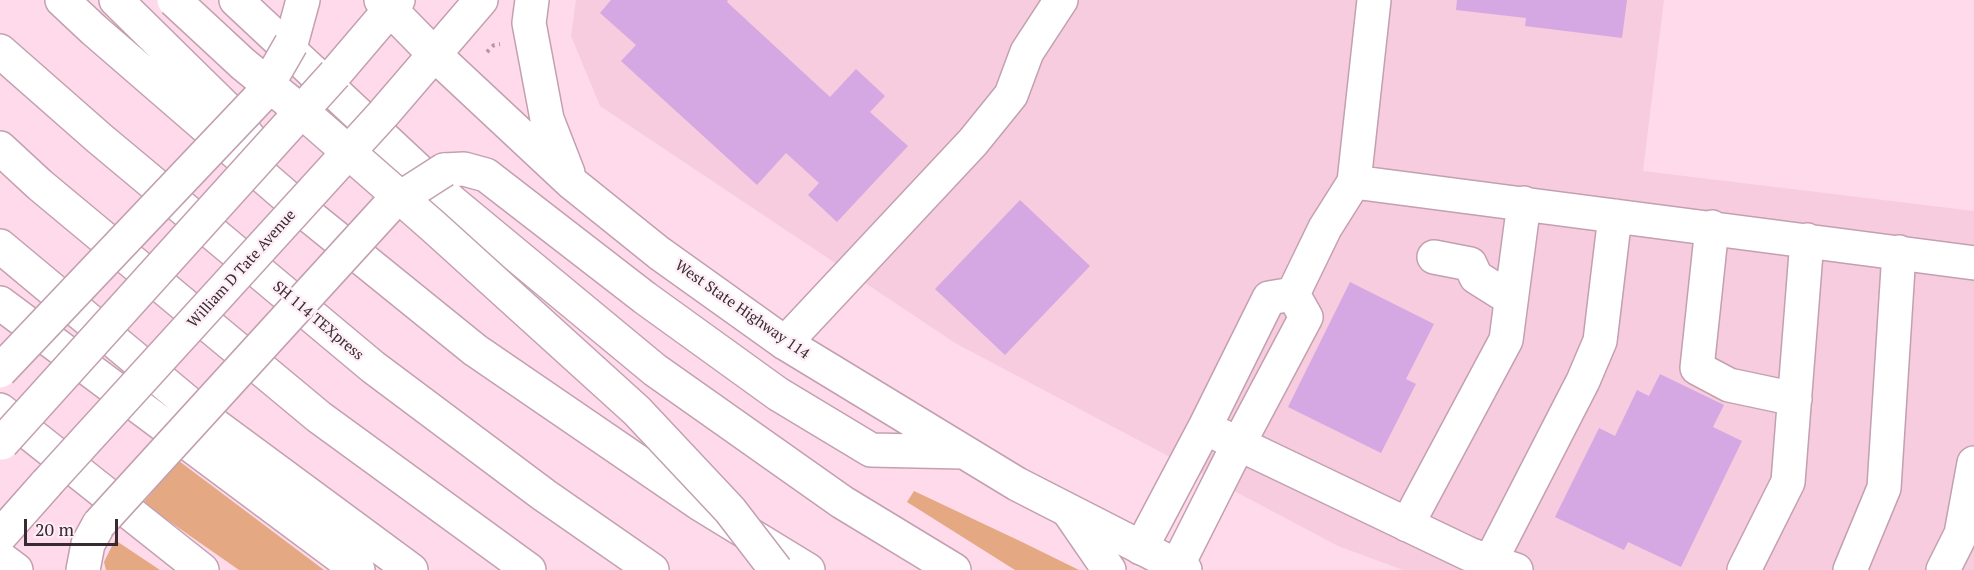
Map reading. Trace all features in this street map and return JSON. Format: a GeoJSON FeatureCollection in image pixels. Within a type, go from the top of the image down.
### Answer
{"type":"FeatureCollection","features":[{"type":"Feature","properties":{"kind":"main road"},"geometry":{"type":"LineString","coordinates":[[62,0],[302,210],[475,350],[700,504],[808,570]]}},
{"type":"Feature","properties":{"kind":"main road"},"geometry":{"type":"LineString","coordinates":[[116,0],[228,110],[302,210]]}},
{"type":"Feature","properties":{"kind":"main road"},"geometry":{"type":"LineString","coordinates":[[174,0],[243,64],[314,122],[434,227],[638,411],[730,510],[776,570]]}},
{"type":"Feature","properties":{"kind":"main road"},"geometry":{"type":"LineString","coordinates":[[236,0],[452,202],[655,370],[843,502],[954,570]]}},
{"type":"Feature","properties":{"kind":"main road"},"geometry":{"type":"LineString","coordinates":[[0,371],[261,96],[291,44],[303,0]]}},
{"type":"Feature","properties":{"kind":"main road","name":"William D Tate Avenue"},"geometry":{"type":"LineString","coordinates":[[0,536],[384,113],[481,0]]}},
{"type":"Feature","properties":{"kind":"main road"},"geometry":{"type":"LineString","coordinates":[[532,0],[529,23],[547,119],[572,183]]}},
{"type":"Feature","properties":{"kind":"main road"},"geometry":{"type":"LineString","coordinates":[[785,343],[973,142],[1011,95],[1027,52],[1061,0]]}},
{"type":"Feature","properties":{"kind":"main road"},"geometry":{"type":"LineString","coordinates":[[1293,294],[1325,228],[1354,182],[1374,0]]}},
{"type":"Feature","properties":{"kind":"main road"},"geometry":{"type":"LineString","coordinates":[[1,444],[335,74],[390,3]]}},
{"type":"Feature","properties":{"kind":"main road","name":"West State Highway 114"},"geometry":{"type":"LineString","coordinates":[[390,3],[435,55],[572,183],[659,253],[785,343],[1017,484],[1181,568]]}},
{"type":"Feature","properties":{"kind":"main road","name":"SH 114 TEXpress"},"geometry":{"type":"LineString","coordinates":[[0,51],[99,138],[374,367],[544,495],[652,570]]}},
{"type":"Feature","properties":{"kind":"main road"},"geometry":{"type":"LineString","coordinates":[[0,148],[40,185],[319,417],[529,570]]}},
{"type":"Feature","properties":{"kind":"main road"},"geometry":{"type":"LineString","coordinates":[[83,570],[88,544],[99,524],[391,204],[444,170],[464,169],[486,175],[645,298],[778,394],[871,450],[965,452]]}},
{"type":"Feature","properties":{"kind":"main road"},"geometry":{"type":"LineString","coordinates":[[1354,182],[1974,263]]}},
{"type":"Feature","properties":{"kind":"main road"},"geometry":{"type":"LineString","coordinates":[[1407,525],[1506,340],[1524,203]]}},
{"type":"Feature","properties":{"kind":"main road"},"geometry":{"type":"LineString","coordinates":[[1205,427],[1469,555],[1504,566],[1600,341],[1615,216]]}},
{"type":"Feature","properties":{"kind":"main road"},"geometry":{"type":"LineString","coordinates":[[1712,227],[1697,368],[1729,385],[1795,399]]}},
{"type":"Feature","properties":{"kind":"main road"},"geometry":{"type":"LineString","coordinates":[[1744,570],[1788,482],[1807,240]]}},
{"type":"Feature","properties":{"kind":"main road"},"geometry":{"type":"LineString","coordinates":[[0,246],[216,426],[411,570]]}},
{"type":"Feature","properties":{"kind":"main road"},"geometry":{"type":"LineString","coordinates":[[1850,570],[1884,488],[1899,252]]}},
{"type":"Feature","properties":{"kind":"main road"},"geometry":{"type":"LineString","coordinates":[[1434,257],[1470,264],[1476,277],[1511,299]]}},
{"type":"Feature","properties":{"kind":"main road"},"geometry":{"type":"LineString","coordinates":[[1141,548],[1205,427],[1269,298],[1293,294]]}},
{"type":"Feature","properties":{"kind":"main road"},"geometry":{"type":"LineString","coordinates":[[1181,568],[1238,445],[1306,317],[1293,294]]}},
{"type":"Feature","properties":{"kind":"main road"},"geometry":{"type":"LineString","coordinates":[[0,303],[358,570]]}},
{"type":"Feature","properties":{"kind":"main road"},"geometry":{"type":"LineString","coordinates":[[0,410],[202,570]]}},
{"type":"Feature","properties":{"kind":"main road"},"geometry":{"type":"LineString","coordinates":[[1957,570],[1960,536],[1974,463]]}},
{"type":"Feature","properties":{"kind":"main road"},"geometry":{"type":"LineString","coordinates":[[1069,512],[1110,570]]}},
{"type":"Feature","properties":{"kind":"main road"},"geometry":{"type":"LineString","coordinates":[[1942,570],[1960,536]]}},
{"type":"Feature","properties":{"kind":"main road"},"geometry":{"type":"LineString","coordinates":[[0,558],[16,570]]}},
{"type":"Feature","properties":{"kind":"shaded area"},"geometry":{"type":"Polygon","coordinates":[[[576,0],[1664,0],[1643,171],[1974,211],[1974,570],[1403,570],[1338,546],[955,343],[600,106],[571,36],[576,0]]]}},
{"type":"Feature","properties":{"kind":"shaded area"},"geometry":{"type":"Polygon","coordinates":[[[179,461],[324,570],[239,570],[143,503],[179,461]]]}},
{"type":"Feature","properties":{"kind":"shaded area"},"geometry":{"type":"Polygon","coordinates":[[[914,491],[1079,570],[1015,570],[907,502],[914,491]]]}},
{"type":"Feature","properties":{"kind":"shaded area"},"geometry":{"type":"Polygon","coordinates":[[[115,540],[160,570],[106,570],[104,562],[115,540]]]}},
{"type":"Feature","properties":{"kind":"building"},"geometry":{"type":"Polygon","coordinates":[[[611,0],[728,0],[727,2],[830,97],[856,69],[885,96],[870,112],[908,146],[837,222],[808,195],[819,183],[786,153],[757,185],[621,61],[636,45],[600,13],[611,0]]]}},
{"type":"Feature","properties":{"kind":"building"},"geometry":{"type":"Polygon","coordinates":[[[1457,0],[1627,0],[1622,38],[1525,26],[1526,18],[1456,10],[1457,0]]]}},
{"type":"Feature","properties":{"kind":"building"},"geometry":{"type":"Polygon","coordinates":[[[1020,200],[1090,266],[1005,355],[935,289],[1020,200]]]}},
{"type":"Feature","properties":{"kind":"building"},"geometry":{"type":"Polygon","coordinates":[[[1350,282],[1434,324],[1406,379],[1416,384],[1381,453],[1288,407],[1350,282]]]}},
{"type":"Feature","properties":{"kind":"building"},"geometry":{"type":"Polygon","coordinates":[[[1660,374],[1724,405],[1713,427],[1742,441],[1681,567],[1628,542],[1624,550],[1555,517],[1599,428],[1615,436],[1637,390],[1649,396],[1660,374]]]}}]}
